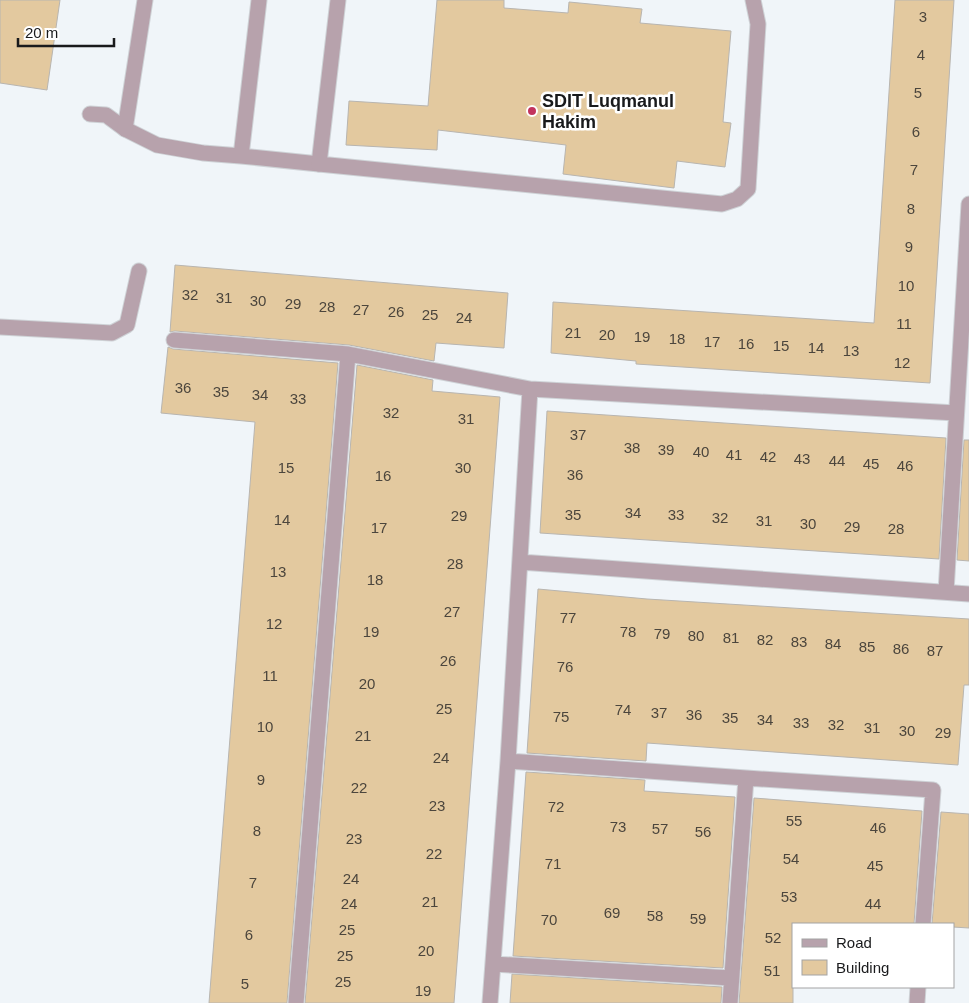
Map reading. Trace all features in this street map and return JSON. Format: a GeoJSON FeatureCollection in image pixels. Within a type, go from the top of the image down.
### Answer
{"type":"FeatureCollection","features":[{"type":"Feature","properties":{"kind":"street"},"geometry":{"type":"LineString","coordinates":[[125,129],[146,0]]}},
{"type":"Feature","properties":{"kind":"street"},"geometry":{"type":"LineString","coordinates":[[241,156],[259,0]]}},
{"type":"Feature","properties":{"kind":"street"},"geometry":{"type":"LineString","coordinates":[[319,164],[338,0]]}},
{"type":"Feature","properties":{"kind":"street"},"geometry":{"type":"LineString","coordinates":[[90,114],[106,115],[125,129],[157,145],[203,153],[722,204],[742,196],[748,189],[758,24],[753,0]]}},
{"type":"Feature","properties":{"kind":"street"},"geometry":{"type":"LineString","coordinates":[[946,592],[969,204]]}},
{"type":"Feature","properties":{"kind":"street"},"geometry":{"type":"LineString","coordinates":[[0,327],[112,333],[127,325],[139,271]]}},
{"type":"Feature","properties":{"kind":"street"},"geometry":{"type":"LineString","coordinates":[[174,340],[348,354],[530,389],[956,413]]}},
{"type":"Feature","properties":{"kind":"street"},"geometry":{"type":"LineString","coordinates":[[296,1003],[348,354]]}},
{"type":"Feature","properties":{"kind":"street"},"geometry":{"type":"LineString","coordinates":[[490,1003],[508,761],[530,389]]}},
{"type":"Feature","properties":{"kind":"street"},"geometry":{"type":"LineString","coordinates":[[520,562],[969,594]]}},
{"type":"Feature","properties":{"kind":"street"},"geometry":{"type":"LineString","coordinates":[[508,761],[932,790],[923,923]]}},
{"type":"Feature","properties":{"kind":"street"},"geometry":{"type":"LineString","coordinates":[[730,1003],[746,778]]}},
{"type":"Feature","properties":{"kind":"street"},"geometry":{"type":"LineString","coordinates":[[493,964],[731,978]]}},
{"type":"Feature","properties":{"kind":"street"},"geometry":{"type":"LineString","coordinates":[[917,1003],[918,988]]}},
{"type":"Feature","properties":{"kind":"building"},"geometry":{"type":"Polygon","coordinates":[[[0,0],[60,0],[47,90],[0,83],[0,0]]]}},
{"type":"Feature","properties":{"kind":"building"},"geometry":{"type":"Polygon","coordinates":[[[437,0],[504,0],[504,8],[568,13],[569,2],[642,9],[640,23],[731,31],[723,122],[731,123],[725,167],[677,161],[674,188],[563,174],[566,145],[438,130],[437,150],[346,145],[349,101],[428,106],[437,0]]]}},
{"type":"Feature","properties":{"kind":"building"},"geometry":{"type":"Polygon","coordinates":[[[895,0],[954,0],[930,383],[636,364],[636,361],[551,353],[553,302],[874,323],[895,0]]]}},
{"type":"Feature","properties":{"kind":"building"},"geometry":{"type":"Polygon","coordinates":[[[175,265],[508,293],[504,348],[436,343],[434,361],[349,345],[170,332],[175,265]]]}},
{"type":"Feature","properties":{"kind":"building"},"geometry":{"type":"Polygon","coordinates":[[[168,347],[173,349],[338,363],[287,1003],[209,1003],[255,422],[161,413],[168,347]]]}},
{"type":"Feature","properties":{"kind":"building"},"geometry":{"type":"Polygon","coordinates":[[[357,365],[433,380],[432,391],[500,397],[454,1003],[305,1003],[357,365]]]}},
{"type":"Feature","properties":{"kind":"building"},"geometry":{"type":"Polygon","coordinates":[[[547,411],[946,438],[939,559],[540,533],[547,411]]]}},
{"type":"Feature","properties":{"kind":"building"},"geometry":{"type":"Polygon","coordinates":[[[964,440],[969,440],[969,561],[957,560],[964,440]]]}},
{"type":"Feature","properties":{"kind":"building"},"geometry":{"type":"Polygon","coordinates":[[[538,589],[647,599],[969,619],[969,685],[964,685],[958,765],[647,743],[646,761],[527,753],[538,589]]]}},
{"type":"Feature","properties":{"kind":"building"},"geometry":{"type":"Polygon","coordinates":[[[526,772],[645,780],[644,791],[735,797],[723,968],[513,956],[526,772]]]}},
{"type":"Feature","properties":{"kind":"building"},"geometry":{"type":"Polygon","coordinates":[[[754,798],[922,811],[914,923],[792,923],[793,1003],[739,1003],[754,798]]]}},
{"type":"Feature","properties":{"kind":"building"},"geometry":{"type":"Polygon","coordinates":[[[941,812],[969,814],[969,928],[954,927],[954,923],[932,923],[941,812]]]}},
{"type":"Feature","properties":{"kind":"building"},"geometry":{"type":"Polygon","coordinates":[[[512,974],[722,987],[721,1003],[510,1003],[512,974]]]}},
{"type":"Feature","properties":{"kind":"place","name":"SDIT Luqmanul Hakim"},"geometry":{"type":"Point","coordinates":[532,111]}}]}
